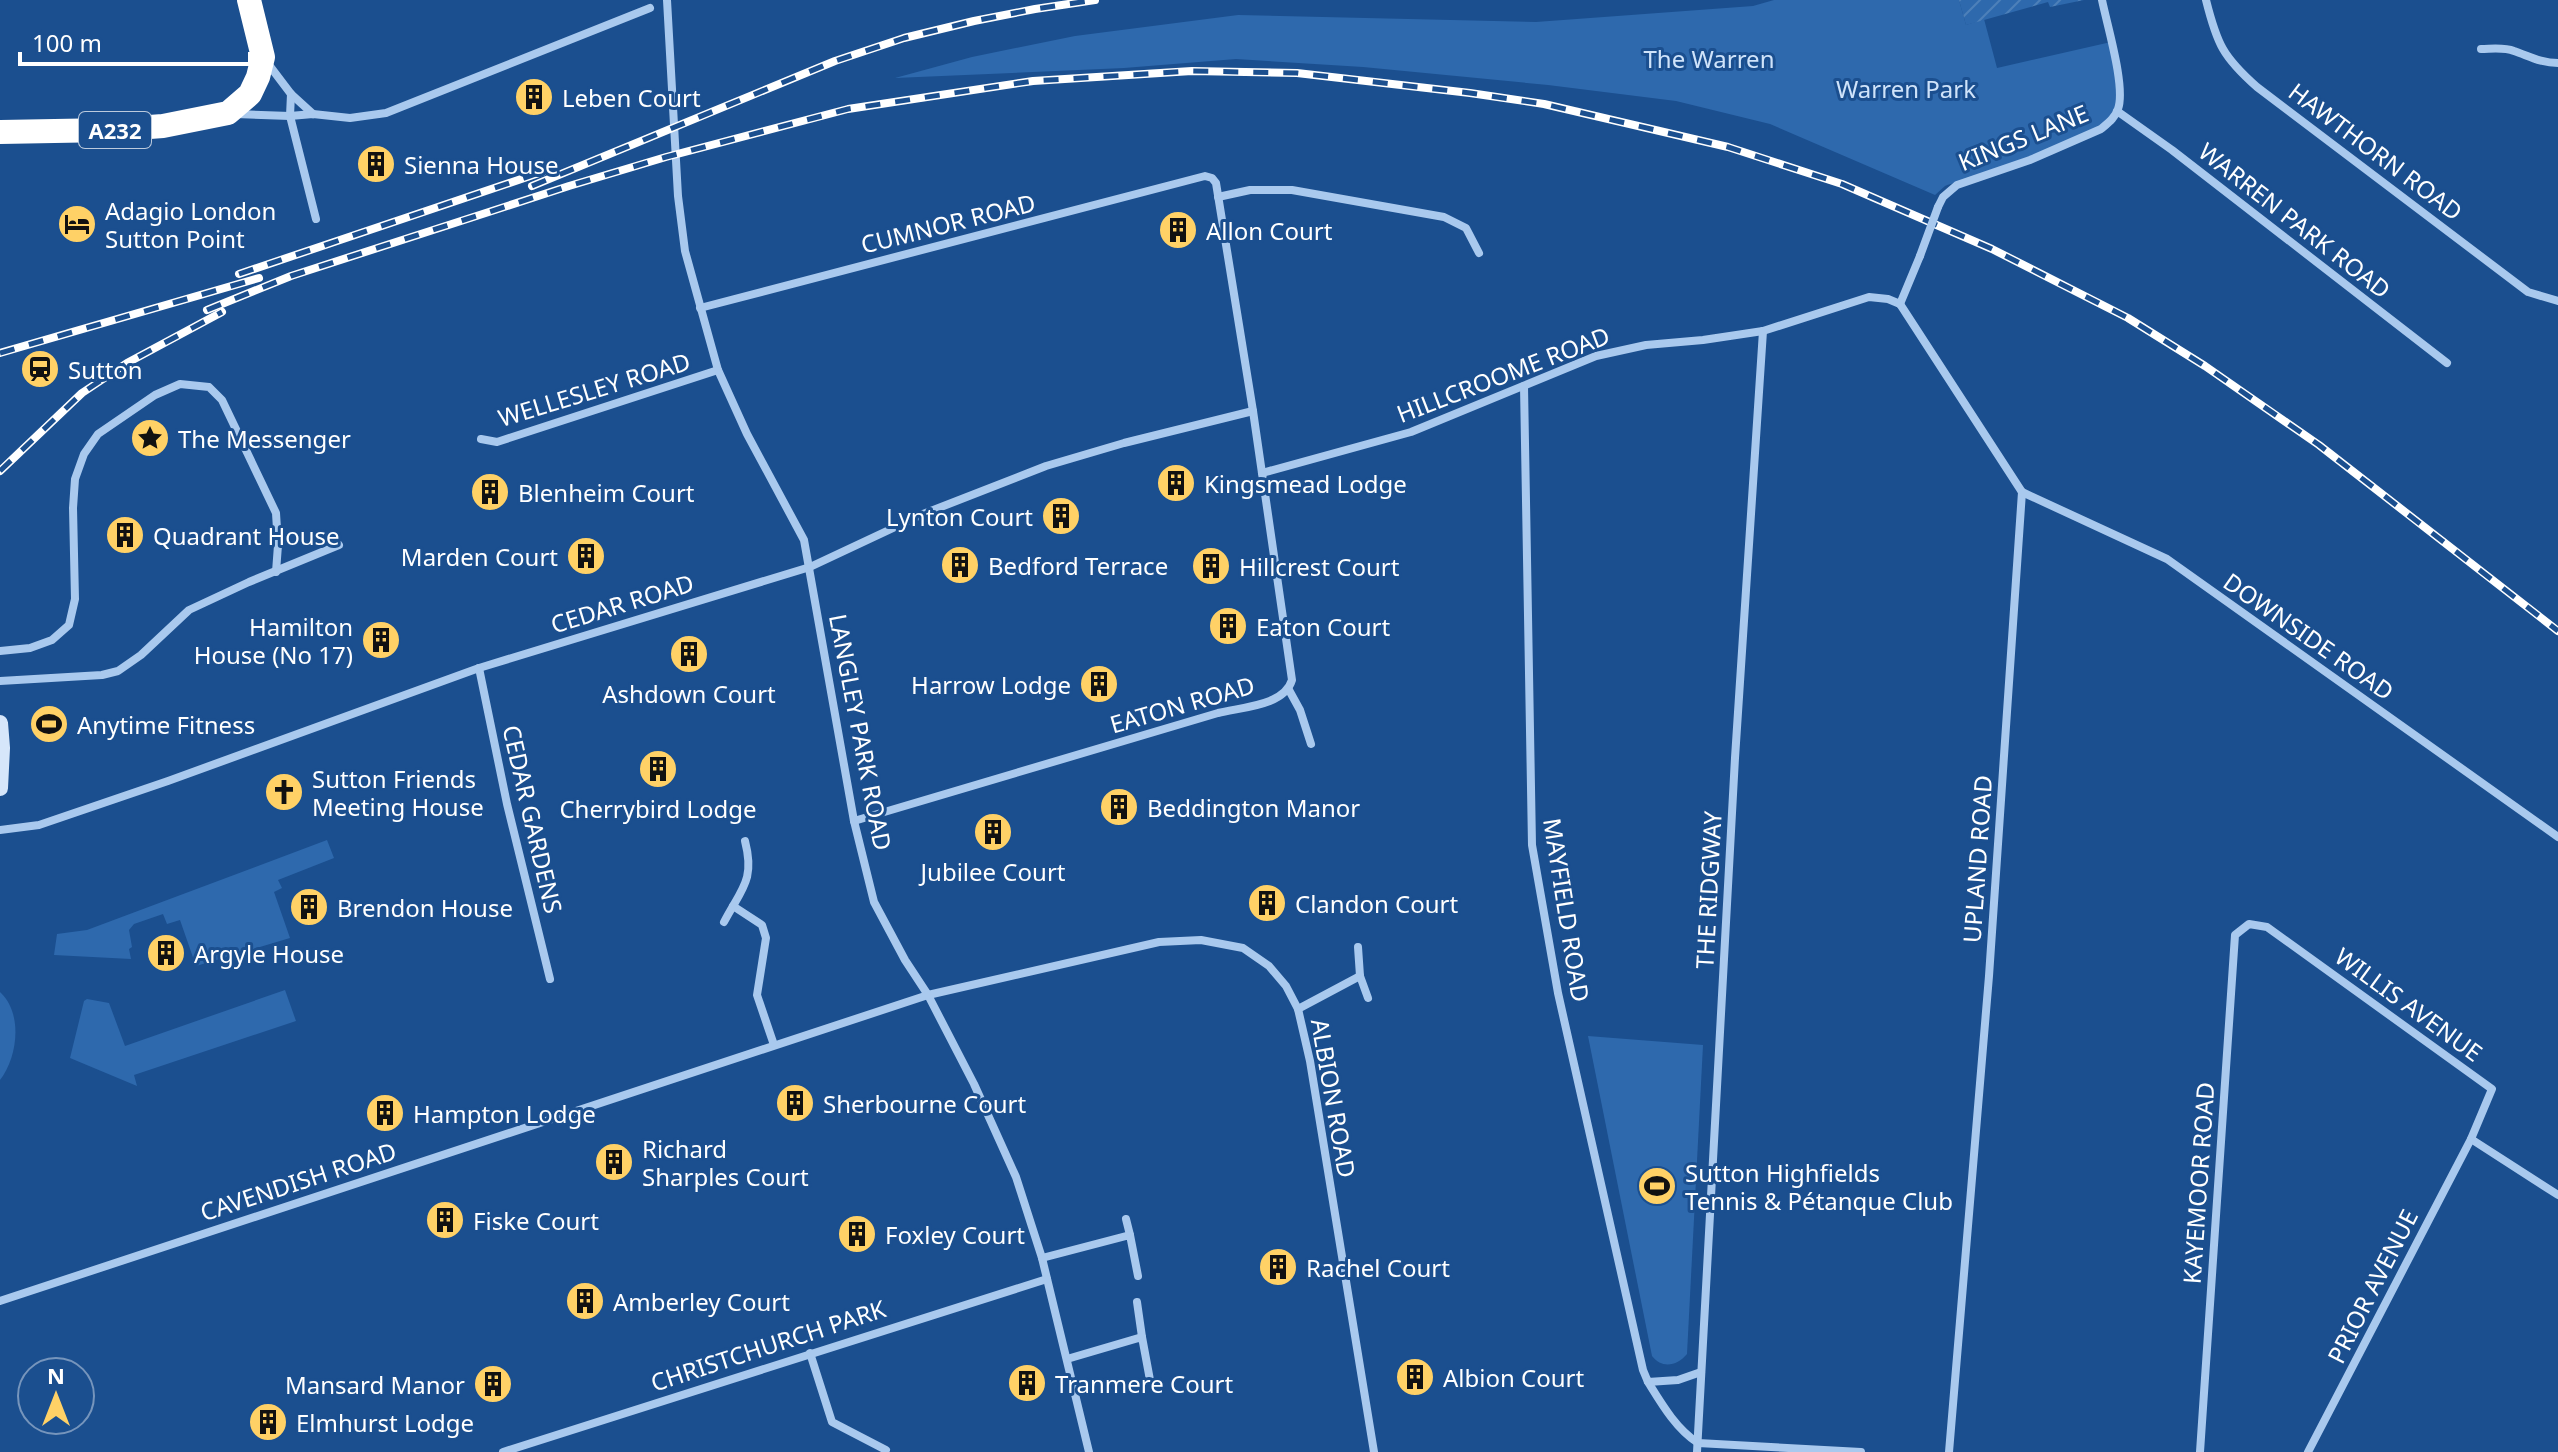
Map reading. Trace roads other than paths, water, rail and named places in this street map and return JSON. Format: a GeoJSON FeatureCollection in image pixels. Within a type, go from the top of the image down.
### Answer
{"type":"FeatureCollection","features":[{"type":"Feature","properties":{"kind":"highway"},"geometry":{"type":"LineString","coordinates":[[228,113],[250,94],[263,57],[249,0]]}},
{"type":"Feature","properties":{"kind":"highway","name":"A232"},"geometry":{"type":"LineString","coordinates":[[0,132],[163,126],[228,113]]}},
{"type":"Feature","properties":{"kind":"main road"},"geometry":{"type":"LineString","coordinates":[[0,723],[0,788]]}},
{"type":"Feature","properties":{"kind":"street","name":"LANGLEY PARK ROAD"},"geometry":{"type":"LineString","coordinates":[[667,0],[678,196],[685,251],[718,370],[747,434],[804,540],[854,821],[874,902],[928,995],[996,1130],[1016,1177],[1042,1258],[1089,1452]]}},
{"type":"Feature","properties":{"kind":"street","name":"KINGS LANE"},"geometry":{"type":"LineString","coordinates":[[1900,304],[1943,197],[1957,185],[2030,160],[2101,129],[2110,122],[2117,111],[2120,92],[2102,0]]}},
{"type":"Feature","properties":{"kind":"street","name":"HAWTHORN ROAD"},"geometry":{"type":"LineString","coordinates":[[2206,0],[2213,31],[2222,52],[2257,87],[2528,292],[2558,301]]}},
{"type":"Feature","properties":{"kind":"street"},"geometry":{"type":"LineString","coordinates":[[228,113],[313,114],[350,118],[386,113],[650,8]]}},
{"type":"Feature","properties":{"kind":"street"},"geometry":{"type":"LineString","coordinates":[[2481,49],[2511,49],[2527,57],[2558,63]]}},
{"type":"Feature","properties":{"kind":"street"},"geometry":{"type":"LineString","coordinates":[[263,57],[291,94],[313,114]]}},
{"type":"Feature","properties":{"kind":"street"},"geometry":{"type":"LineString","coordinates":[[291,94],[290,116],[316,219]]}},
{"type":"Feature","properties":{"kind":"street","name":"WARREN PARK ROAD"},"geometry":{"type":"LineString","coordinates":[[2117,111],[2447,363]]}},
{"type":"Feature","properties":{"kind":"street","name":"CUMNOR ROAD"},"geometry":{"type":"LineString","coordinates":[[700,308],[1205,176]]}},
{"type":"Feature","properties":{"kind":"street","name":"EATON ROAD"},"geometry":{"type":"LineString","coordinates":[[854,821],[1276,698],[1289,690],[1292,680],[1216,183],[1205,176]]}},
{"type":"Feature","properties":{"kind":"street"},"geometry":{"type":"LineString","coordinates":[[1218,197],[1250,190],[1292,190],[1444,217],[1466,228],[1479,253]]}},
{"type":"Feature","properties":{"kind":"street","name":"HILLCROOME ROAD"},"geometry":{"type":"LineString","coordinates":[[1262,473],[1411,432],[1596,356],[1646,345],[1763,331],[1869,297],[1900,304]]}},
{"type":"Feature","properties":{"kind":"street"},"geometry":{"type":"LineString","coordinates":[[1900,304],[2022,492]]}},
{"type":"Feature","properties":{"kind":"street","name":"THE RIDGWAY"},"geometry":{"type":"LineString","coordinates":[[1697,1447],[1735,758],[1763,331]]}},
{"type":"Feature","properties":{"kind":"street","name":"WELLESLEY ROAD"},"geometry":{"type":"LineString","coordinates":[[481,439],[497,442],[718,370]]}},
{"type":"Feature","properties":{"kind":"street"},"geometry":{"type":"LineString","coordinates":[[0,651],[30,648],[52,640],[69,625],[75,599],[73,493],[84,454],[98,434],[155,395],[180,384],[209,387],[222,400],[276,513],[276,572]]}},
{"type":"Feature","properties":{"kind":"street","name":"MAYFIELD ROAD"},"geometry":{"type":"LineString","coordinates":[[1524,386],[1532,845],[1558,993],[1639,1356],[1648,1382],[1697,1447]]}},
{"type":"Feature","properties":{"kind":"street","name":"CEDAR ROAD"},"geometry":{"type":"LineString","coordinates":[[0,830],[39,825],[479,668],[810,567],[923,514],[1032,471],[1124,443],[1253,411]]}},
{"type":"Feature","properties":{"kind":"street","name":"DOWNSIDE ROAD"},"geometry":{"type":"LineString","coordinates":[[2022,492],[2167,559],[2558,837]]}},
{"type":"Feature","properties":{"kind":"street","name":"UPLAND ROAD"},"geometry":{"type":"LineString","coordinates":[[1949,1452],[1989,976],[2022,492]]}},
{"type":"Feature","properties":{"kind":"street"},"geometry":{"type":"LineString","coordinates":[[0,681],[102,675],[118,671],[141,655],[189,610],[236,587],[339,545]]}},
{"type":"Feature","properties":{"kind":"street","name":"CEDAR GARDENS"},"geometry":{"type":"LineString","coordinates":[[479,668],[507,804],[550,979]]}},
{"type":"Feature","properties":{"kind":"street"},"geometry":{"type":"LineString","coordinates":[[1289,690],[1300,710],[1311,744]]}},
{"type":"Feature","properties":{"kind":"street"},"geometry":{"type":"LineString","coordinates":[[724,922],[749,879],[751,862],[745,841]]}},
{"type":"Feature","properties":{"kind":"street"},"geometry":{"type":"LineString","coordinates":[[733,906],[762,925],[766,938],[757,995],[774,1045]]}},
{"type":"Feature","properties":{"kind":"street","name":"WILLIS AVENUE"},"geometry":{"type":"LineString","coordinates":[[2249,924],[2267,927],[2492,1089],[2471,1139]]}},
{"type":"Feature","properties":{"kind":"street","name":"KAYEMOOR ROAD"},"geometry":{"type":"LineString","coordinates":[[2200,1452],[2235,935],[2249,924]]}},
{"type":"Feature","properties":{"kind":"street","name":"ALBION ROAD"},"geometry":{"type":"LineString","coordinates":[[928,995],[1159,942],[1201,940],[1243,948],[1269,966],[1286,986],[1298,1009],[1310,1061],[1374,1452]]}},
{"type":"Feature","properties":{"kind":"street"},"geometry":{"type":"LineString","coordinates":[[1358,947],[1360,976],[1368,998]]}},
{"type":"Feature","properties":{"kind":"street"},"geometry":{"type":"LineString","coordinates":[[1298,1009],[1360,976]]}},
{"type":"Feature","properties":{"kind":"street","name":"CAVENDISH ROAD"},"geometry":{"type":"LineString","coordinates":[[0,1301],[928,995]]}},
{"type":"Feature","properties":{"kind":"street"},"geometry":{"type":"LineString","coordinates":[[2471,1139],[2558,1195]]}},
{"type":"Feature","properties":{"kind":"street","name":"PRIOR AVENUE"},"geometry":{"type":"LineString","coordinates":[[2308,1452],[2471,1139]]}},
{"type":"Feature","properties":{"kind":"street"},"geometry":{"type":"LineString","coordinates":[[1126,1219],[1138,1276]]}},
{"type":"Feature","properties":{"kind":"street"},"geometry":{"type":"LineString","coordinates":[[1042,1258],[1130,1235]]}},
{"type":"Feature","properties":{"kind":"street","name":"CHRISTCHURCH PARK"},"geometry":{"type":"LineString","coordinates":[[503,1452],[1047,1279]]}},
{"type":"Feature","properties":{"kind":"street"},"geometry":{"type":"LineString","coordinates":[[1137,1302],[1150,1380]]}},
{"type":"Feature","properties":{"kind":"street"},"geometry":{"type":"LineString","coordinates":[[1067,1359],[1142,1337]]}},
{"type":"Feature","properties":{"kind":"street"},"geometry":{"type":"LineString","coordinates":[[810,1353],[832,1422],[886,1450]]}},
{"type":"Feature","properties":{"kind":"street"},"geometry":{"type":"LineString","coordinates":[[1648,1382],[1678,1380],[1701,1372]]}},
{"type":"Feature","properties":{"kind":"street"},"geometry":{"type":"LineString","coordinates":[[1697,1447],[1861,1452]]}},
{"type":"Feature","properties":{"kind":"railway"},"geometry":{"type":"LineString","coordinates":[[532,186],[835,61],[904,38],[974,21],[1095,0]]}},
{"type":"Feature","properties":{"kind":"railway"},"geometry":{"type":"LineString","coordinates":[[207,310],[291,276],[569,186],[848,109],[1033,81],[1192,71],[1297,73],[1470,93],[1544,104],[1728,147],[1842,184],[1992,249],[2128,318],[2205,366],[2319,445],[2558,631]]}},
{"type":"Feature","properties":{"kind":"railway"},"geometry":{"type":"LineString","coordinates":[[239,274],[542,172]]}},
{"type":"Feature","properties":{"kind":"railway"},"geometry":{"type":"LineString","coordinates":[[0,353],[259,278]]}},
{"type":"Feature","properties":{"kind":"railway"},"geometry":{"type":"LineString","coordinates":[[0,471],[82,393],[127,363],[222,312]]}},
{"type":"Feature","properties":{"kind":"place","name":"Leben Court"},"geometry":{"type":"Point","coordinates":[534,97]}},
{"type":"Feature","properties":{"kind":"place","name":"Sienna House"},"geometry":{"type":"Point","coordinates":[376,164]}},
{"type":"Feature","properties":{"kind":"place","name":"Adagio London Sutton Point"},"geometry":{"type":"Point","coordinates":[77,224]}},
{"type":"Feature","properties":{"kind":"place","name":"Allon Court"},"geometry":{"type":"Point","coordinates":[1178,230]}},
{"type":"Feature","properties":{"kind":"place","name":"Sutton"},"geometry":{"type":"Point","coordinates":[40,369]}},
{"type":"Feature","properties":{"kind":"place","name":"The Messenger"},"geometry":{"type":"Point","coordinates":[150,438]}},
{"type":"Feature","properties":{"kind":"place","name":"Kingsmead Lodge"},"geometry":{"type":"Point","coordinates":[1176,483]}},
{"type":"Feature","properties":{"kind":"place","name":"Blenheim Court"},"geometry":{"type":"Point","coordinates":[490,492]}},
{"type":"Feature","properties":{"kind":"place","name":"Lynton Court"},"geometry":{"type":"Point","coordinates":[1061,516]}},
{"type":"Feature","properties":{"kind":"place","name":"Quadrant House"},"geometry":{"type":"Point","coordinates":[125,535]}},
{"type":"Feature","properties":{"kind":"place","name":"Marden Court"},"geometry":{"type":"Point","coordinates":[586,556]}},
{"type":"Feature","properties":{"kind":"place","name":"Bedford Terrace"},"geometry":{"type":"Point","coordinates":[960,565]}},
{"type":"Feature","properties":{"kind":"place","name":"Hillcrest Court"},"geometry":{"type":"Point","coordinates":[1211,566]}},
{"type":"Feature","properties":{"kind":"place","name":"Eaton Court"},"geometry":{"type":"Point","coordinates":[1228,626]}},
{"type":"Feature","properties":{"kind":"place","name":"Hamilton House (No 17)"},"geometry":{"type":"Point","coordinates":[381,640]}},
{"type":"Feature","properties":{"kind":"place","name":"Ashdown Court"},"geometry":{"type":"Point","coordinates":[689,654]}},
{"type":"Feature","properties":{"kind":"place","name":"Harrow Lodge"},"geometry":{"type":"Point","coordinates":[1099,684]}},
{"type":"Feature","properties":{"kind":"place","name":"Anytime Fitness"},"geometry":{"type":"Point","coordinates":[49,724]}},
{"type":"Feature","properties":{"kind":"place","name":"Cherrybird Lodge"},"geometry":{"type":"Point","coordinates":[658,769]}},
{"type":"Feature","properties":{"kind":"place","name":"Sutton Friends Meeting House"},"geometry":{"type":"Point","coordinates":[284,792]}},
{"type":"Feature","properties":{"kind":"place","name":"Beddington Manor"},"geometry":{"type":"Point","coordinates":[1119,807]}},
{"type":"Feature","properties":{"kind":"place","name":"Jubilee Court"},"geometry":{"type":"Point","coordinates":[993,832]}},
{"type":"Feature","properties":{"kind":"place","name":"Clandon Court"},"geometry":{"type":"Point","coordinates":[1267,903]}},
{"type":"Feature","properties":{"kind":"place","name":"Brendon House"},"geometry":{"type":"Point","coordinates":[309,907]}},
{"type":"Feature","properties":{"kind":"place","name":"Argyle House"},"geometry":{"type":"Point","coordinates":[166,953]}},
{"type":"Feature","properties":{"kind":"place","name":"Sherbourne Court"},"geometry":{"type":"Point","coordinates":[795,1103]}},
{"type":"Feature","properties":{"kind":"place","name":"Hampton Lodge"},"geometry":{"type":"Point","coordinates":[385,1113]}},
{"type":"Feature","properties":{"kind":"place","name":"Richard Sharples Court"},"geometry":{"type":"Point","coordinates":[614,1162]}},
{"type":"Feature","properties":{"kind":"place","name":"Sutton Highfields Tennis & Pétanque Club"},"geometry":{"type":"Point","coordinates":[1657,1186]}},
{"type":"Feature","properties":{"kind":"place","name":"Fiske Court"},"geometry":{"type":"Point","coordinates":[445,1220]}},
{"type":"Feature","properties":{"kind":"place","name":"Foxley Court"},"geometry":{"type":"Point","coordinates":[857,1234]}},
{"type":"Feature","properties":{"kind":"place","name":"Rachel Court"},"geometry":{"type":"Point","coordinates":[1278,1267]}},
{"type":"Feature","properties":{"kind":"place","name":"Amberley Court"},"geometry":{"type":"Point","coordinates":[585,1301]}},
{"type":"Feature","properties":{"kind":"place","name":"Albion Court"},"geometry":{"type":"Point","coordinates":[1415,1377]}},
{"type":"Feature","properties":{"kind":"place","name":"Tranmere Court"},"geometry":{"type":"Point","coordinates":[1027,1383]}},
{"type":"Feature","properties":{"kind":"place","name":"Mansard Manor"},"geometry":{"type":"Point","coordinates":[493,1384]}},
{"type":"Feature","properties":{"kind":"place","name":"Elmhurst Lodge"},"geometry":{"type":"Point","coordinates":[268,1422]}},
{"type":"Feature","properties":{"kind":"park label","name":"The Warren"},"geometry":{"type":"Point","coordinates":[1709,58]}},
{"type":"Feature","properties":{"kind":"park label","name":"Warren Park"},"geometry":{"type":"Point","coordinates":[1906,88]}}]}
